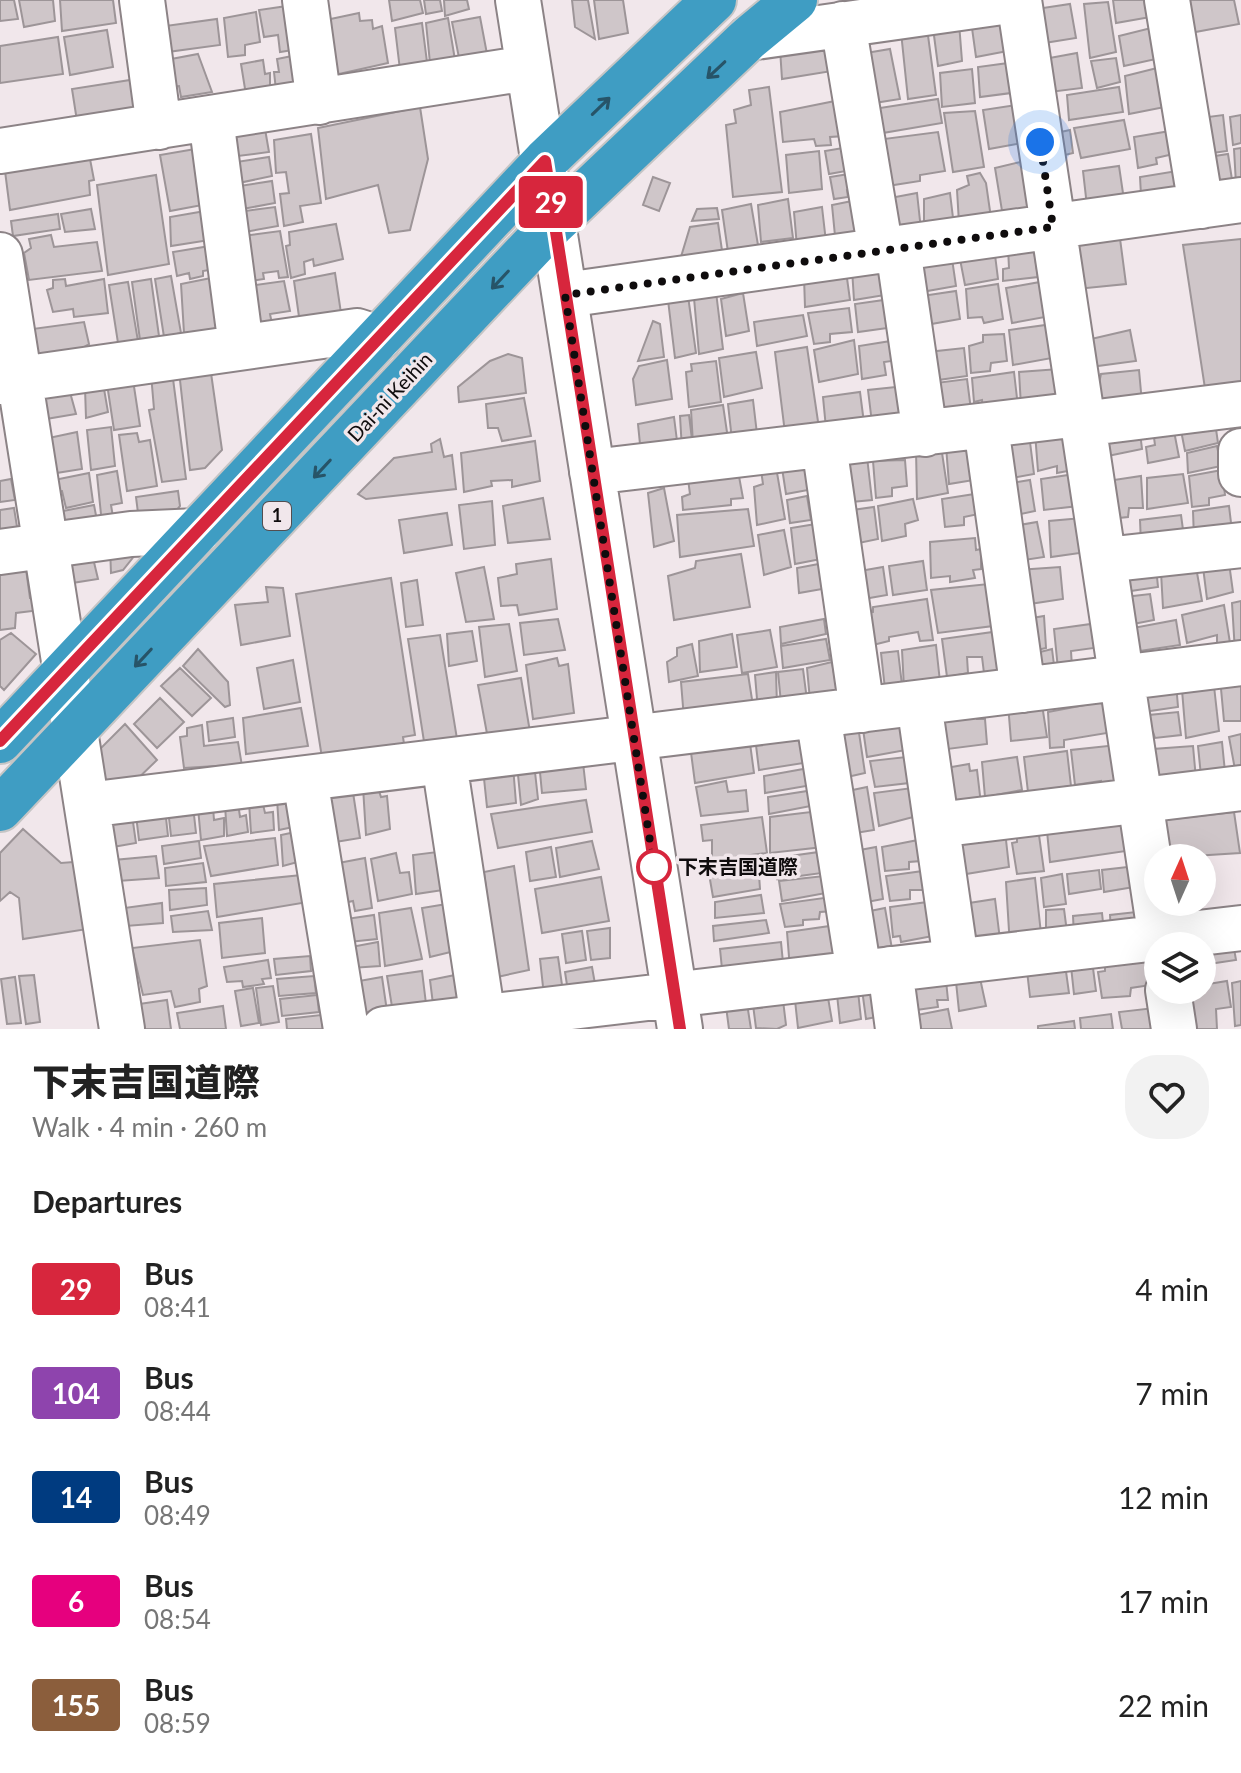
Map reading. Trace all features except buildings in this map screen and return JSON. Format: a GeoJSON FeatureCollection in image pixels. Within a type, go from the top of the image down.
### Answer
{"type":"FeatureCollection","features":[{"type":"Feature","properties":{"kind":"highway","name":"1"},"geometry":{"type":"LineString","coordinates":[[0,741],[545,161],[714,0]]}},
{"type":"Feature","properties":{"kind":"highway","name":"Dai-ni Keihin"},"geometry":{"type":"LineString","coordinates":[[0,809],[554,223],[749,38],[795,0]]}},
{"type":"Feature","properties":{"kind":"street"},"geometry":{"type":"LineString","coordinates":[[142,0],[159,127]]}},
{"type":"Feature","properties":{"kind":"street"},"geometry":{"type":"LineString","coordinates":[[305,0],[319,102]]}},
{"type":"Feature","properties":{"kind":"street"},"geometry":{"type":"LineString","coordinates":[[518,0],[677,1012]]}},
{"type":"Feature","properties":{"kind":"street"},"geometry":{"type":"LineString","coordinates":[[749,38],[1018,0],[1160,932]]}},
{"type":"Feature","properties":{"kind":"street"},"geometry":{"type":"LineString","coordinates":[[565,295],[1221,203],[1167,0]]}},
{"type":"Feature","properties":{"kind":"street"},"geometry":{"type":"LineString","coordinates":[[843,24],[925,434]]}},
{"type":"Feature","properties":{"kind":"street"},"geometry":{"type":"LineString","coordinates":[[0,151],[528,68]]}},
{"type":"Feature","properties":{"kind":"street"},"geometry":{"type":"LineString","coordinates":[[211,119],[241,346]]}},
{"type":"Feature","properties":{"kind":"street"},"geometry":{"type":"LineString","coordinates":[[0,255],[10,380],[45,546],[122,1029]]}},
{"type":"Feature","properties":{"kind":"street"},"geometry":{"type":"LineString","coordinates":[[10,380],[357,331],[379,338]]}},
{"type":"Feature","properties":{"kind":"street"},"geometry":{"type":"LineString","coordinates":[[592,472],[986,427],[1241,404]]}},
{"type":"Feature","properties":{"kind":"street"},"geometry":{"type":"LineString","coordinates":[[986,427],[1023,690]]}},
{"type":"Feature","properties":{"kind":"street"},"geometry":{"type":"LineString","coordinates":[[824,445],[862,710]]}},
{"type":"Feature","properties":{"kind":"street"},"geometry":{"type":"LineString","coordinates":[[1241,451],[1241,474]]}},
{"type":"Feature","properties":{"kind":"street"},"geometry":{"type":"LineString","coordinates":[[0,552],[131,534],[198,531]]}},
{"type":"Feature","properties":{"kind":"street"},"geometry":{"type":"LineString","coordinates":[[1105,560],[1241,545]]}},
{"type":"Feature","properties":{"kind":"street"},"geometry":{"type":"LineString","coordinates":[[87,805],[1241,663]]}},
{"type":"Feature","properties":{"kind":"street"},"geometry":{"type":"LineString","coordinates":[[919,703],[956,960]]}},
{"type":"Feature","properties":{"kind":"street"},"geometry":{"type":"LineString","coordinates":[[818,715],[874,971],[898,1029]]}},
{"type":"Feature","properties":{"kind":"street"},"geometry":{"type":"LineString","coordinates":[[444,762],[483,1018]]}},
{"type":"Feature","properties":{"kind":"street"},"geometry":{"type":"LineString","coordinates":[[305,779],[346,1029]]}},
{"type":"Feature","properties":{"kind":"street"},"geometry":{"type":"LineString","coordinates":[[937,825],[1241,788]]}},
{"type":"Feature","properties":{"kind":"street"},"geometry":{"type":"LineString","coordinates":[[1216,932],[1241,928]]}},
{"type":"Feature","properties":{"kind":"street"},"geometry":{"type":"LineString","coordinates":[[384,1029],[483,1018],[677,1012],[874,971],[956,960],[1144,943]]}},
{"type":"Feature","properties":{"kind":"street"},"geometry":{"type":"LineString","coordinates":[[1170,1004],[1174,1029]]}},
{"type":"Feature","properties":{"kind":"bus line","name":"29"},"geometry":{"type":"LineString","coordinates":[[0,741],[545,161],[680,1029]]}},
{"type":"Feature","properties":{"kind":"place","name":"下末吉国道際"},"geometry":{"type":"Point","coordinates":[654,867]}},
{"type":"Feature","properties":{"kind":"route"},"geometry":{"type":"LineString","coordinates":[[654,867],[565,295],[1053,227],[1040,142]]}}]}
